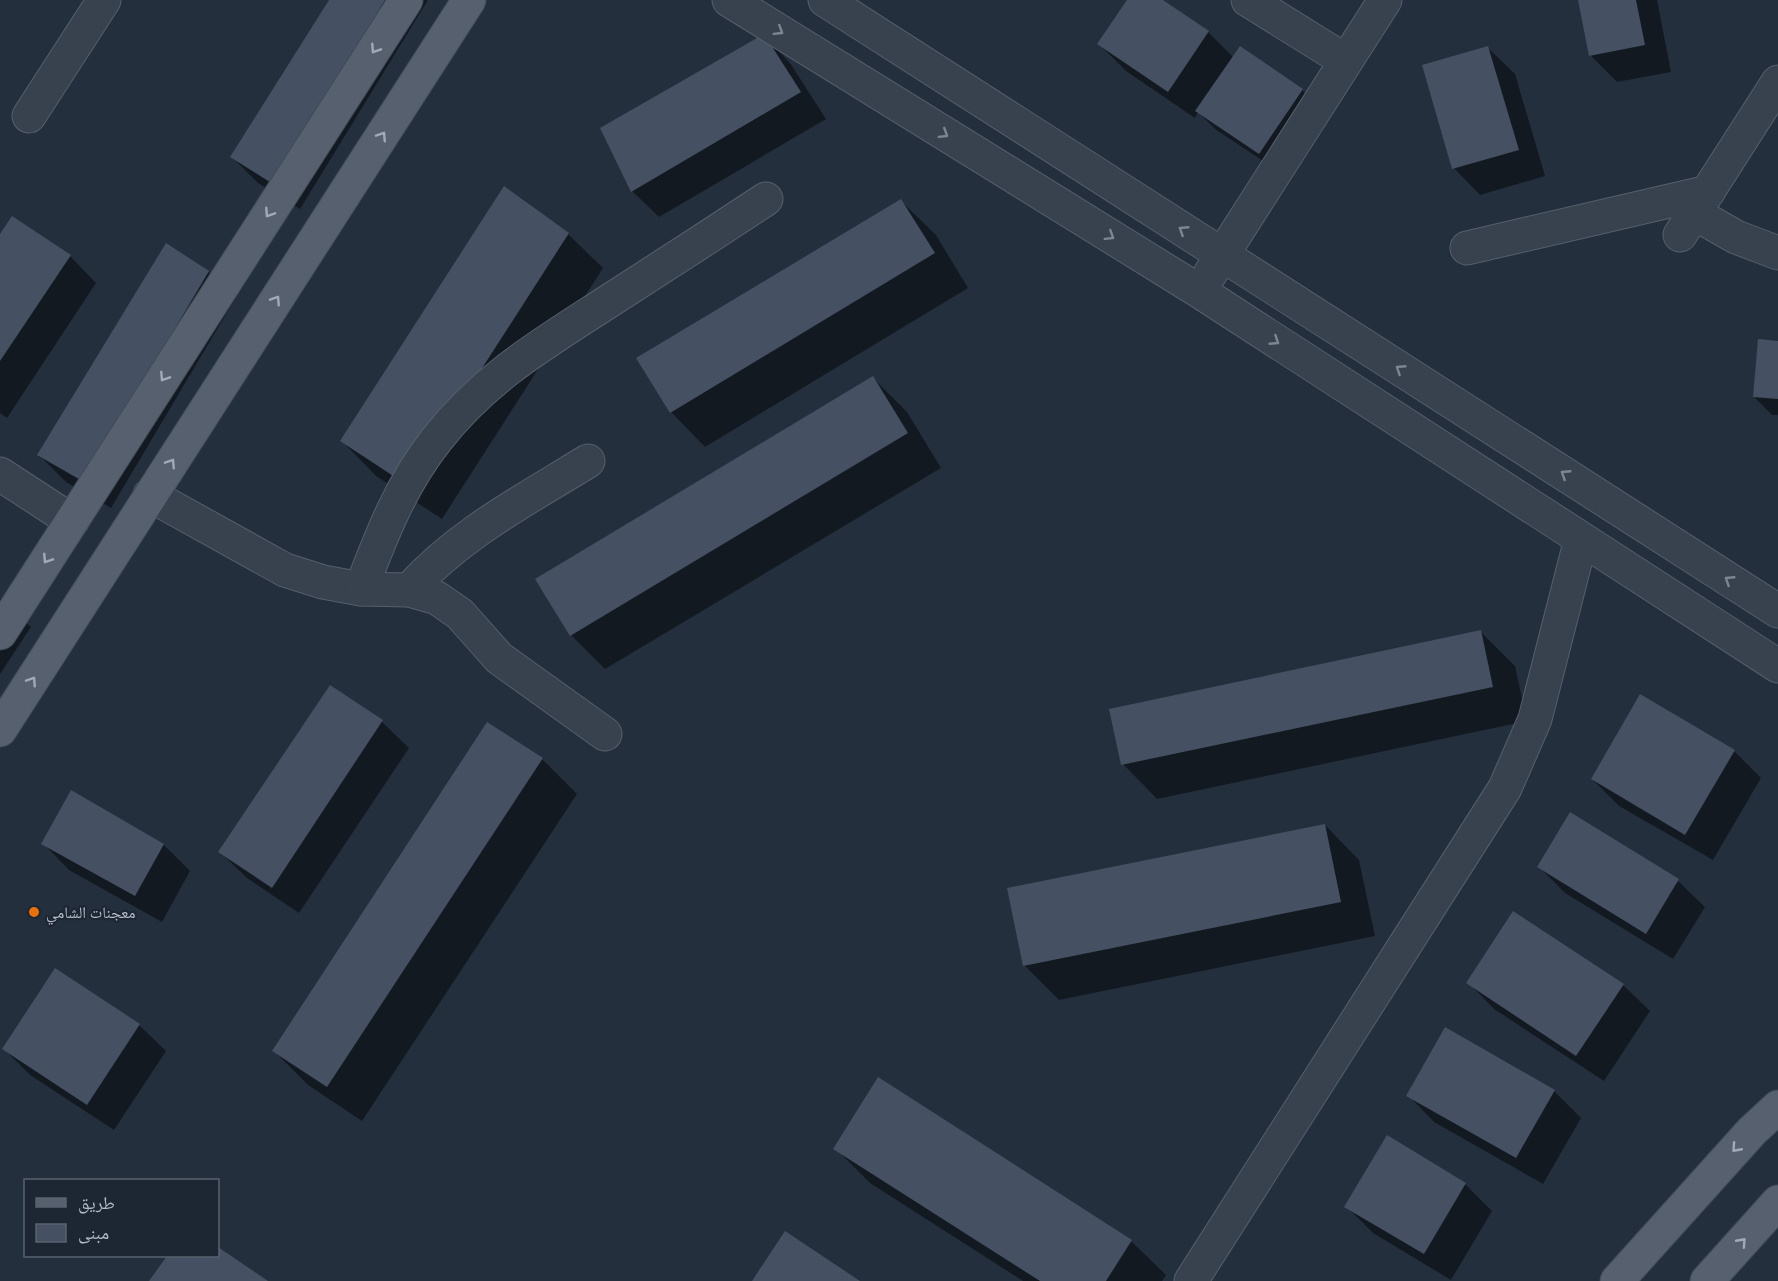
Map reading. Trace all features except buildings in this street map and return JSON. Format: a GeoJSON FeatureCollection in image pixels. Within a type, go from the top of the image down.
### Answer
{"type":"FeatureCollection","features":[{"type":"Feature","properties":{"kind":"main road"},"geometry":{"type":"LineString","coordinates":[[0,633],[406,0]]}},
{"type":"Feature","properties":{"kind":"main road"},"geometry":{"type":"LineString","coordinates":[[0,730],[469,0]]}},
{"type":"Feature","properties":{"kind":"main road"},"geometry":{"type":"LineString","coordinates":[[1617,1281],[1752,1131],[1778,1107]]}},
{"type":"Feature","properties":{"kind":"main road"},"geometry":{"type":"LineString","coordinates":[[1707,1281],[1778,1202]]}},
{"type":"Feature","properties":{"kind":"street"},"geometry":{"type":"LineString","coordinates":[[29,116],[104,0]]}},
{"type":"Feature","properties":{"kind":"street"},"geometry":{"type":"LineString","coordinates":[[729,0],[1199,291],[1778,666]]}},
{"type":"Feature","properties":{"kind":"street"},"geometry":{"type":"LineString","coordinates":[[825,0],[1778,611]]}},
{"type":"Feature","properties":{"kind":"street"},"geometry":{"type":"LineString","coordinates":[[1248,0],[1346,61]]}},
{"type":"Feature","properties":{"kind":"street"},"geometry":{"type":"LineString","coordinates":[[1199,291],[1385,0]]}},
{"type":"Feature","properties":{"kind":"street"},"geometry":{"type":"LineString","coordinates":[[1694,213],[1778,82]]}},
{"type":"Feature","properties":{"kind":"street"},"geometry":{"type":"LineString","coordinates":[[361,590],[382,532],[406,485],[436,440],[470,400],[510,365],[766,199]]}},
{"type":"Feature","properties":{"kind":"street"},"geometry":{"type":"LineString","coordinates":[[1467,248],[1694,213],[1736,237],[1778,253]]}},
{"type":"Feature","properties":{"kind":"street"},"geometry":{"type":"LineString","coordinates":[[409,590],[449,549],[472,532],[588,461]]}},
{"type":"Feature","properties":{"kind":"street"},"geometry":{"type":"LineString","coordinates":[[0,474],[72,521]]}},
{"type":"Feature","properties":{"kind":"street"},"geometry":{"type":"LineString","coordinates":[[150,495],[285,570],[323,582],[361,590],[409,590],[437,598],[460,614],[499,658],[605,734]]}},
{"type":"Feature","properties":{"kind":"street"},"geometry":{"type":"LineString","coordinates":[[1191,1281],[1505,788],[1535,719],[1581,539]]}},
{"type":"Feature","properties":{"kind":"place","name":"معجنات الشامي"},"geometry":{"type":"Point","coordinates":[34,912]}}]}
